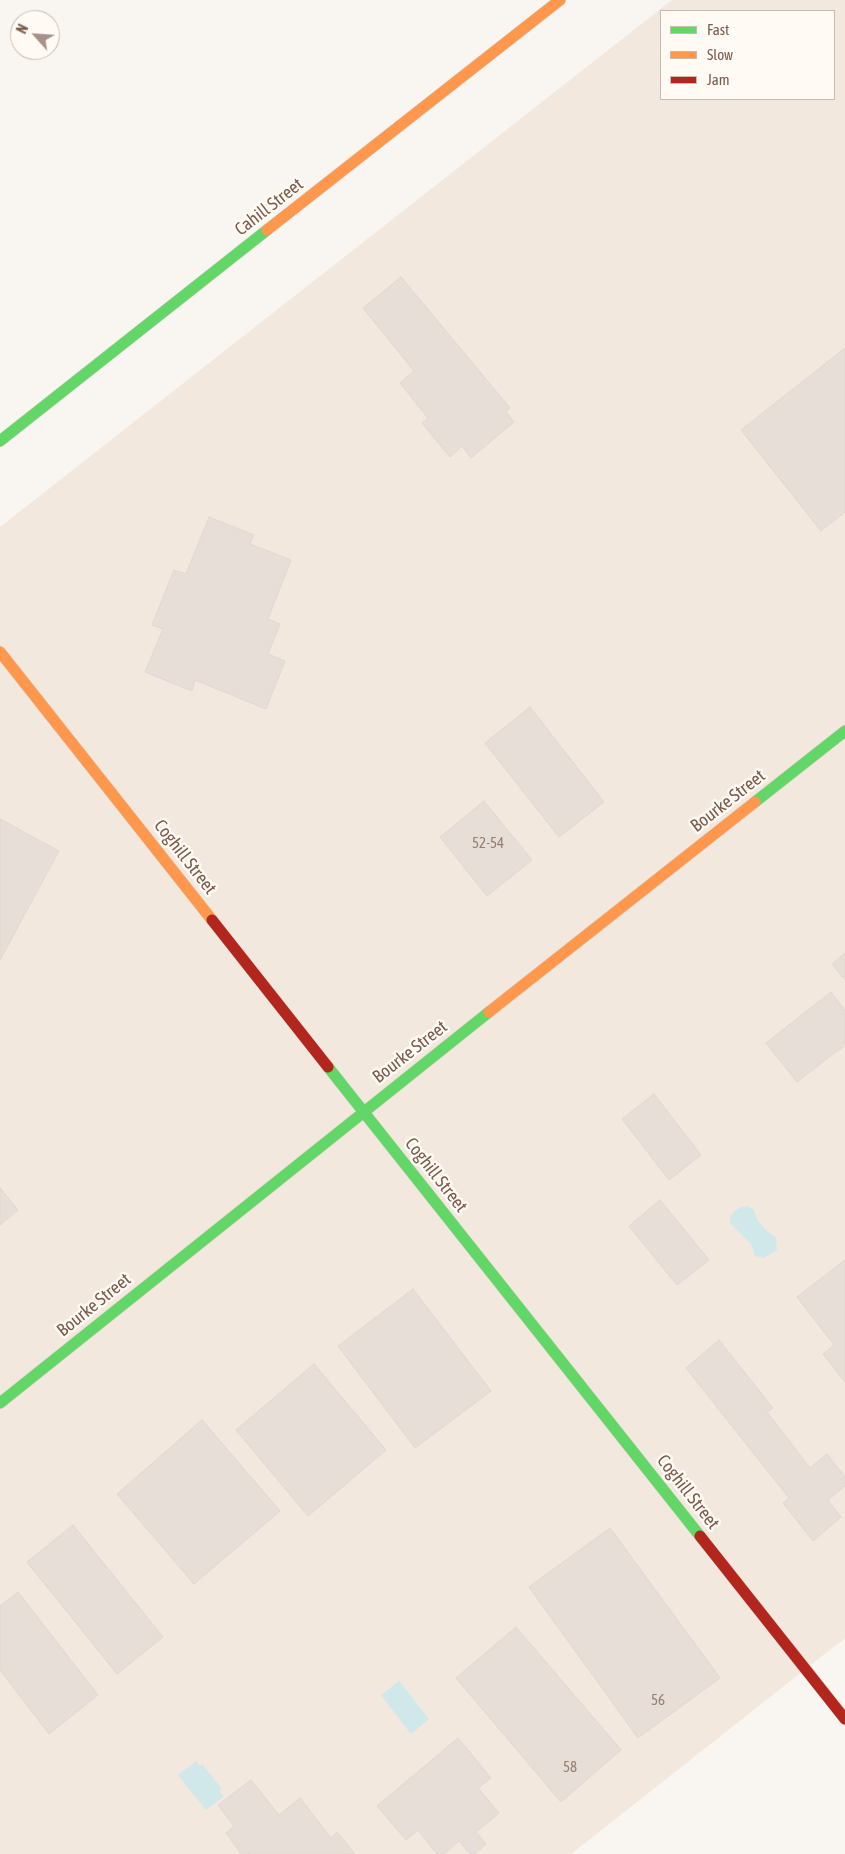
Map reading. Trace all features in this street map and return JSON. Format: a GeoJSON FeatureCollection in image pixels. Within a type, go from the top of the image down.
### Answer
{"type":"FeatureCollection","features":[{"type":"Feature","properties":{"kind":"street","name":"Cahill Street"},"geometry":{"type":"LineString","coordinates":[[0,442],[560,0]]}},
{"type":"Feature","properties":{"kind":"street","name":"Coghill Street"},"geometry":{"type":"LineString","coordinates":[[0,652],[845,1719]]}},
{"type":"Feature","properties":{"kind":"street","name":"Bourke Street"},"geometry":{"type":"LineString","coordinates":[[0,1403],[363,1111],[845,731]]}},
{"type":"Feature","properties":{"kind":"shaded area"},"geometry":{"type":"Polygon","coordinates":[[[672,0],[845,0],[845,1638],[571,1854],[0,1854],[0,527],[672,0]]]}},
{"type":"Feature","properties":{"kind":"water"},"geometry":{"type":"Polygon","coordinates":[[[748,1206],[754,1210],[758,1221],[767,1231],[776,1237],[777,1250],[764,1258],[755,1256],[751,1244],[730,1223],[733,1212],[741,1207],[748,1206]]]}},
{"type":"Feature","properties":{"kind":"water"},"geometry":{"type":"Polygon","coordinates":[[[399,1681],[429,1719],[411,1734],[381,1695],[399,1681]]]}},
{"type":"Feature","properties":{"kind":"water"},"geometry":{"type":"Polygon","coordinates":[[[196,1761],[200,1766],[202,1764],[222,1789],[219,1791],[224,1796],[206,1810],[178,1775],[196,1761]]]}},
{"type":"Feature","properties":{"kind":"building"},"geometry":{"type":"Polygon","coordinates":[[[401,277],[510,408],[506,412],[514,422],[471,458],[462,446],[450,457],[422,423],[428,418],[400,383],[414,371],[363,308],[401,277]]]}},
{"type":"Feature","properties":{"kind":"building"},"geometry":{"type":"Polygon","coordinates":[[[845,348],[845,512],[821,531],[741,430],[845,348]]]}},
{"type":"Feature","properties":{"kind":"building"},"geometry":{"type":"Polygon","coordinates":[[[209,517],[254,535],[250,544],[291,560],[268,619],[280,624],[268,654],[285,661],[266,709],[195,680],[192,691],[145,672],[163,629],[152,625],[174,570],[186,574],[209,517]]]}},
{"type":"Feature","properties":{"kind":"building"},"geometry":{"type":"Polygon","coordinates":[[[530,707],[604,802],[559,837],[485,743],[530,707]]]}},
{"type":"Feature","properties":{"kind":"building"},"geometry":{"type":"Polygon","coordinates":[[[484,801],[532,860],[487,896],[440,837],[484,801]]]}},
{"type":"Feature","properties":{"kind":"building"},"geometry":{"type":"Polygon","coordinates":[[[0,819],[59,851],[0,960],[0,819]]]}},
{"type":"Feature","properties":{"kind":"building"},"geometry":{"type":"Polygon","coordinates":[[[845,953],[845,980],[832,964],[845,953]]]}},
{"type":"Feature","properties":{"kind":"building"},"geometry":{"type":"Polygon","coordinates":[[[831,992],[845,1010],[845,1045],[797,1082],[766,1043],[831,992]]]}},
{"type":"Feature","properties":{"kind":"building"},"geometry":{"type":"Polygon","coordinates":[[[654,1094],[701,1155],[669,1180],[622,1119],[654,1094]]]}},
{"type":"Feature","properties":{"kind":"building"},"geometry":{"type":"Polygon","coordinates":[[[0,1188],[18,1210],[0,1225],[0,1188]]]}},
{"type":"Feature","properties":{"kind":"building"},"geometry":{"type":"Polygon","coordinates":[[[660,1200],[709,1260],[677,1285],[629,1226],[660,1200]]]}},
{"type":"Feature","properties":{"kind":"building"},"geometry":{"type":"Polygon","coordinates":[[[845,1260],[845,1382],[823,1354],[834,1345],[797,1297],[845,1260]]]}},
{"type":"Feature","properties":{"kind":"building"},"geometry":{"type":"Polygon","coordinates":[[[413,1289],[491,1391],[415,1448],[338,1346],[413,1289]]]}},
{"type":"Feature","properties":{"kind":"building"},"geometry":{"type":"Polygon","coordinates":[[[719,1340],[773,1408],[767,1412],[810,1468],[827,1454],[845,1477],[845,1486],[828,1500],[841,1517],[813,1541],[783,1503],[789,1498],[686,1368],[719,1340]]]}},
{"type":"Feature","properties":{"kind":"building"},"geometry":{"type":"Polygon","coordinates":[[[314,1364],[386,1450],[308,1516],[236,1430],[314,1364]]]}},
{"type":"Feature","properties":{"kind":"building"},"geometry":{"type":"Polygon","coordinates":[[[202,1420],[280,1511],[194,1584],[117,1494],[202,1420]]]}},
{"type":"Feature","properties":{"kind":"building"},"geometry":{"type":"Polygon","coordinates":[[[73,1525],[163,1637],[117,1674],[27,1562],[73,1525]]]}},
{"type":"Feature","properties":{"kind":"building"},"geometry":{"type":"Polygon","coordinates":[[[610,1528],[720,1678],[638,1738],[529,1587],[610,1528]]]}},
{"type":"Feature","properties":{"kind":"building"},"geometry":{"type":"Polygon","coordinates":[[[18,1592],[98,1695],[49,1734],[0,1670],[0,1606],[18,1592]]]}},
{"type":"Feature","properties":{"kind":"building"},"geometry":{"type":"Polygon","coordinates":[[[516,1627],[621,1750],[561,1802],[456,1678],[516,1627]]]}},
{"type":"Feature","properties":{"kind":"building"},"geometry":{"type":"Polygon","coordinates":[[[458,1738],[491,1778],[478,1788],[499,1813],[476,1832],[486,1844],[474,1854],[470,1854],[459,1841],[444,1854],[437,1854],[418,1830],[406,1840],[377,1806],[458,1738]]]}},
{"type":"Feature","properties":{"kind":"building"},"geometry":{"type":"Polygon","coordinates":[[[251,1780],[279,1815],[300,1798],[331,1838],[337,1832],[355,1854],[241,1854],[226,1833],[234,1826],[218,1805],[251,1780]]]}},
{"type":"Feature","properties":{"kind":"traffic: fast"},"geometry":{"type":"LineString","coordinates":[[0,441],[267,230]]}},
{"type":"Feature","properties":{"kind":"traffic: fast"},"geometry":{"type":"LineString","coordinates":[[755,802],[845,731]]}},
{"type":"Feature","properties":{"kind":"traffic: fast"},"geometry":{"type":"LineString","coordinates":[[0,1403],[489,1012]]}},
{"type":"Feature","properties":{"kind":"traffic: fast"},"geometry":{"type":"LineString","coordinates":[[328,1067],[700,1536]]}},
{"type":"Feature","properties":{"kind":"traffic: slow"},"geometry":{"type":"LineString","coordinates":[[267,230],[560,0]]}},
{"type":"Feature","properties":{"kind":"traffic: slow"},"geometry":{"type":"LineString","coordinates":[[0,652],[212,920]]}},
{"type":"Feature","properties":{"kind":"traffic: slow"},"geometry":{"type":"LineString","coordinates":[[489,1012],[755,802]]}},
{"type":"Feature","properties":{"kind":"traffic: jam"},"geometry":{"type":"LineString","coordinates":[[212,920],[328,1067]]}},
{"type":"Feature","properties":{"kind":"traffic: jam"},"geometry":{"type":"LineString","coordinates":[[700,1536],[845,1719]]}}]}
